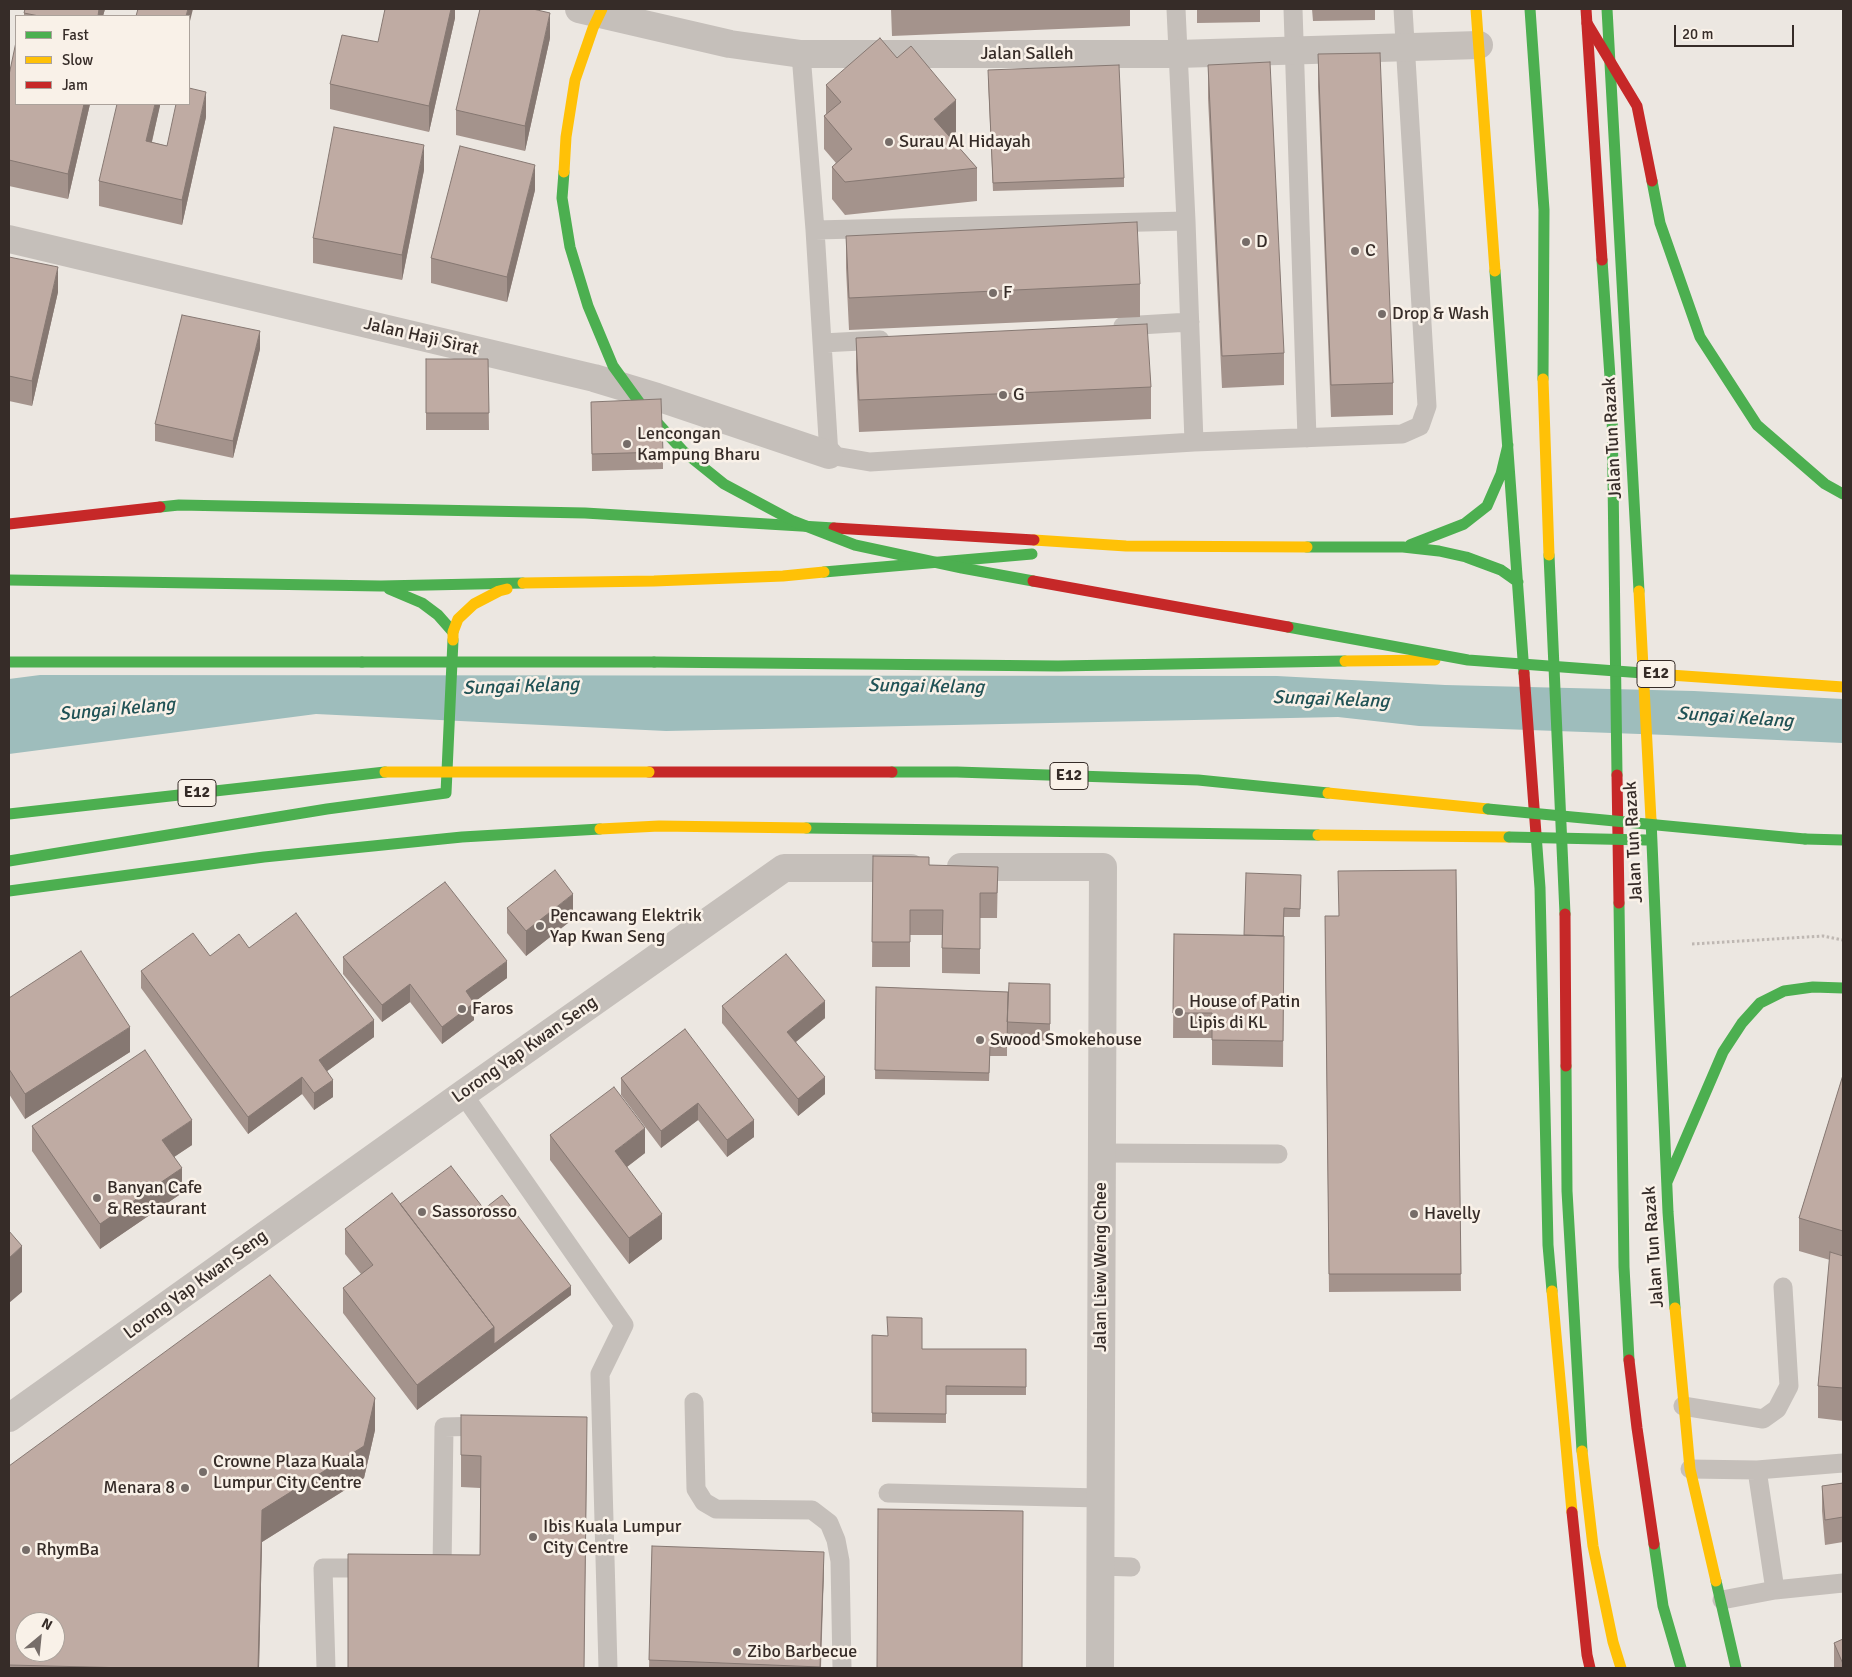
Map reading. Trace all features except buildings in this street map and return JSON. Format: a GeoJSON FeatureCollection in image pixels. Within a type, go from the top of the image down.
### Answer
{"type":"FeatureCollection","features":[{"type":"Feature","properties":{"kind":"main road"},"geometry":{"type":"LineString","coordinates":[[602,9],[593,28],[575,80],[566,137],[562,198],[570,247],[588,306],[613,366],[642,406],[683,452],[724,484],[793,521],[855,545],[962,568],[1468,660]]}},
{"type":"Feature","properties":{"kind":"main road"},"geometry":{"type":"LineString","coordinates":[[1476,9],[1540,888],[1548,1245],[1559,1380],[1587,1655],[1590,1668]]}},
{"type":"Feature","properties":{"kind":"main road"},"geometry":{"type":"LineString","coordinates":[[1530,9],[1544,210],[1543,404],[1565,919],[1567,1190],[1582,1450],[1593,1546],[1612,1642],[1621,1668]]}},
{"type":"Feature","properties":{"kind":"main road","name":"Jalan Tun Razak"},"geometry":{"type":"LineString","coordinates":[[1586,9],[1612,406],[1622,1208],[1628,1348],[1637,1428],[1663,1606],[1681,1668]]}},
{"type":"Feature","properties":{"kind":"main road","name":"Jalan Tun Razak"},"geometry":{"type":"LineString","coordinates":[[1607,9],[1654,867],[1667,1182],[1683,1406],[1690,1469],[1722,1600],[1736,1668]]}},
{"type":"Feature","properties":{"kind":"main road"},"geometry":{"type":"LineString","coordinates":[[1587,23],[1637,106],[1660,223],[1700,338],[1757,425],[1825,484],[1843,494]]}},
{"type":"Feature","properties":{"kind":"main road"},"geometry":{"type":"LineString","coordinates":[[1404,547],[1464,524],[1486,506],[1501,474],[1508,445]]}},
{"type":"Feature","properties":{"kind":"main road"},"geometry":{"type":"LineString","coordinates":[[9,524],[179,506],[585,513],[1126,546],[1404,547],[1439,551],[1466,557],[1501,570],[1518,582]]}},
{"type":"Feature","properties":{"kind":"main road"},"geometry":{"type":"LineString","coordinates":[[9,580],[381,586],[783,576],[1126,546]]}},
{"type":"Feature","properties":{"kind":"main road"},"geometry":{"type":"LineString","coordinates":[[9,862],[327,809],[446,793],[453,632],[458,619],[474,604],[499,591],[529,583]]}},
{"type":"Feature","properties":{"kind":"main road"},"geometry":{"type":"LineString","coordinates":[[381,586],[403,593],[422,603],[453,632]]}},
{"type":"Feature","properties":{"kind":"main road","name":"E12"},"geometry":{"type":"LineString","coordinates":[[9,662],[654,662],[1058,666],[1468,660],[1843,687]]}},
{"type":"Feature","properties":{"kind":"main road","name":"E12"},"geometry":{"type":"LineString","coordinates":[[9,814],[385,772],[957,772],[1198,780],[1488,810],[1843,840]]}},
{"type":"Feature","properties":{"kind":"main road"},"geometry":{"type":"LineString","coordinates":[[9,891],[264,857],[462,837],[659,826],[1662,840]]}},
{"type":"Feature","properties":{"kind":"main road"},"geometry":{"type":"LineString","coordinates":[[1690,839],[1805,838]]}},
{"type":"Feature","properties":{"kind":"main road"},"geometry":{"type":"LineString","coordinates":[[1667,1182],[1723,1052],[1742,1023],[1760,1004],[1784,991],[1813,987],[1843,988]]}},
{"type":"Feature","properties":{"kind":"street","name":"Jalan Salleh"},"geometry":{"type":"LineString","coordinates":[[579,9],[730,44],[801,54],[1177,54],[1479,46]]}},
{"type":"Feature","properties":{"kind":"street","name":"Jalan Haji Sirat"},"geometry":{"type":"LineString","coordinates":[[9,239],[594,378],[829,454]]}},
{"type":"Feature","properties":{"kind":"street","name":"Lorong Yap Kwan Seng"},"geometry":{"type":"LineString","coordinates":[[9,1418],[784,868],[1103,867]]}},
{"type":"Feature","properties":{"kind":"street","name":"Jalan Liew Weng Chee"},"geometry":{"type":"LineString","coordinates":[[1100,1668],[1103,867]]}},
{"type":"Feature","properties":{"kind":"lane"},"geometry":{"type":"LineString","coordinates":[[1176,9],[1194,442]]}},
{"type":"Feature","properties":{"kind":"lane"},"geometry":{"type":"LineString","coordinates":[[1293,9],[1306,438]]}},
{"type":"Feature","properties":{"kind":"lane"},"geometry":{"type":"LineString","coordinates":[[801,54],[815,230],[829,454],[870,462],[1194,442],[1402,434],[1420,426],[1427,406],[1403,9]]}},
{"type":"Feature","properties":{"kind":"lane"},"geometry":{"type":"LineString","coordinates":[[815,230],[1186,221]]}},
{"type":"Feature","properties":{"kind":"lane"},"geometry":{"type":"LineString","coordinates":[[1100,327],[1190,322]]}},
{"type":"Feature","properties":{"kind":"lane"},"geometry":{"type":"LineString","coordinates":[[822,343],[902,338]]}},
{"type":"Feature","properties":{"kind":"lane"},"geometry":{"type":"LineString","coordinates":[[463,1094],[624,1326],[600,1374],[592,1423],[608,1668]]}},
{"type":"Feature","properties":{"kind":"lane"},"geometry":{"type":"LineString","coordinates":[[1102,1153],[1278,1154]]}},
{"type":"Feature","properties":{"kind":"lane"},"geometry":{"type":"LineString","coordinates":[[1683,1406],[1763,1419],[1777,1409],[1789,1386],[1783,1288]]}},
{"type":"Feature","properties":{"kind":"lane"},"geometry":{"type":"LineString","coordinates":[[694,1402],[696,1489],[704,1502],[716,1509],[812,1510],[829,1523],[836,1540],[840,1561],[842,1668]]}},
{"type":"Feature","properties":{"kind":"lane"},"geometry":{"type":"LineString","coordinates":[[412,1568],[442,1569],[444,1427],[501,1426]]}},
{"type":"Feature","properties":{"kind":"lane"},"geometry":{"type":"LineString","coordinates":[[1690,1469],[1757,1470],[1843,1464]]}},
{"type":"Feature","properties":{"kind":"lane"},"geometry":{"type":"LineString","coordinates":[[1757,1470],[1775,1590]]}},
{"type":"Feature","properties":{"kind":"lane"},"geometry":{"type":"LineString","coordinates":[[888,1493],[1100,1498]]}},
{"type":"Feature","properties":{"kind":"lane"},"geometry":{"type":"LineString","coordinates":[[1100,1566],[1131,1567]]}},
{"type":"Feature","properties":{"kind":"lane"},"geometry":{"type":"LineString","coordinates":[[326,1668],[323,1568],[392,1568]]}},
{"type":"Feature","properties":{"kind":"lane"},"geometry":{"type":"LineString","coordinates":[[1722,1600],[1775,1590],[1843,1583]]}},
{"type":"Feature","properties":{"kind":"path"},"geometry":{"type":"LineString","coordinates":[[1684,945],[1823,936],[1843,940]]}},
{"type":"Feature","properties":{"kind":"water","name":"Sungai Kelang"},"geometry":{"type":"Polygon","coordinates":[[[40,675],[1277,676],[1445,685],[1694,691],[1843,699],[1843,743],[1419,726],[1338,717],[666,731],[316,714],[9,754],[9,679],[40,675]]]}},
{"type":"Feature","properties":{"kind":"traffic: fast"},"geometry":{"type":"LineString","coordinates":[[1530,9],[1544,210],[1543,379]]}},
{"type":"Feature","properties":{"kind":"traffic: fast"},"geometry":{"type":"LineString","coordinates":[[1607,9],[1639,591]]}},
{"type":"Feature","properties":{"kind":"traffic: fast"},"geometry":{"type":"LineString","coordinates":[[564,172],[562,198],[570,247],[588,306],[613,366],[642,406],[683,451],[724,484],[793,521],[855,545],[1033,581]]}},
{"type":"Feature","properties":{"kind":"traffic: fast"},"geometry":{"type":"LineString","coordinates":[[1652,181],[1660,223],[1700,337],[1757,425],[1825,484],[1843,494]]}},
{"type":"Feature","properties":{"kind":"traffic: fast"},"geometry":{"type":"LineString","coordinates":[[1602,260],[1612,406],[1617,775]]}},
{"type":"Feature","properties":{"kind":"traffic: fast"},"geometry":{"type":"LineString","coordinates":[[1495,271],[1524,673]]}},
{"type":"Feature","properties":{"kind":"traffic: fast"},"geometry":{"type":"LineString","coordinates":[[1410,545],[1464,524],[1487,506],[1501,474],[1508,445]]}},
{"type":"Feature","properties":{"kind":"traffic: fast"},"geometry":{"type":"LineString","coordinates":[[160,507],[179,505],[585,513],[834,528]]}},
{"type":"Feature","properties":{"kind":"traffic: fast"},"geometry":{"type":"LineString","coordinates":[[1307,547],[1403,547],[1439,551],[1466,557],[1501,570],[1518,582]]}},
{"type":"Feature","properties":{"kind":"traffic: fast"},"geometry":{"type":"LineString","coordinates":[[824,572],[1032,554]]}},
{"type":"Feature","properties":{"kind":"traffic: fast"},"geometry":{"type":"LineString","coordinates":[[1549,555],[1565,914]]}},
{"type":"Feature","properties":{"kind":"traffic: fast"},"geometry":{"type":"LineString","coordinates":[[9,580],[381,586],[523,583]]}},
{"type":"Feature","properties":{"kind":"traffic: fast"},"geometry":{"type":"LineString","coordinates":[[389,589],[422,603],[438,615],[453,632]]}},
{"type":"Feature","properties":{"kind":"traffic: fast"},"geometry":{"type":"LineString","coordinates":[[1288,627],[1468,660],[1670,675]]}},
{"type":"Feature","properties":{"kind":"traffic: fast"},"geometry":{"type":"LineString","coordinates":[[9,861],[327,809],[446,793],[453,640]]}},
{"type":"Feature","properties":{"kind":"traffic: fast"},"geometry":{"type":"LineString","coordinates":[[654,662],[1058,666],[1345,661]]}},
{"type":"Feature","properties":{"kind":"traffic: fast"},"geometry":{"type":"LineString","coordinates":[[9,662],[362,662]]}},
{"type":"Feature","properties":{"kind":"traffic: fast"},"geometry":{"type":"LineString","coordinates":[[362,662],[654,662]]}},
{"type":"Feature","properties":{"kind":"traffic: fast"},"geometry":{"type":"LineString","coordinates":[[9,814],[385,772]]}},
{"type":"Feature","properties":{"kind":"traffic: fast"},"geometry":{"type":"LineString","coordinates":[[892,772],[957,772],[1198,780],[1328,793]]}},
{"type":"Feature","properties":{"kind":"traffic: fast"},"geometry":{"type":"LineString","coordinates":[[1488,809],[1805,839]]}},
{"type":"Feature","properties":{"kind":"traffic: fast"},"geometry":{"type":"LineString","coordinates":[[1651,820],[1668,1212],[1675,1308]]}},
{"type":"Feature","properties":{"kind":"traffic: fast"},"geometry":{"type":"LineString","coordinates":[[806,828],[1318,835]]}},
{"type":"Feature","properties":{"kind":"traffic: fast"},"geometry":{"type":"LineString","coordinates":[[9,891],[264,857],[462,837],[600,829]]}},
{"type":"Feature","properties":{"kind":"traffic: fast"},"geometry":{"type":"LineString","coordinates":[[1536,834],[1540,888],[1548,1245],[1552,1291]]}},
{"type":"Feature","properties":{"kind":"traffic: fast"},"geometry":{"type":"LineString","coordinates":[[1509,837],[1646,840]]}},
{"type":"Feature","properties":{"kind":"traffic: fast"},"geometry":{"type":"LineString","coordinates":[[1805,839],[1843,840]]}},
{"type":"Feature","properties":{"kind":"traffic: fast"},"geometry":{"type":"LineString","coordinates":[[1619,903],[1624,1267],[1629,1360]]}},
{"type":"Feature","properties":{"kind":"traffic: fast"},"geometry":{"type":"LineString","coordinates":[[1667,1182],[1723,1052],[1742,1023],[1760,1003],[1784,991],[1813,987],[1843,988]]}},
{"type":"Feature","properties":{"kind":"traffic: fast"},"geometry":{"type":"LineString","coordinates":[[1566,1066],[1567,1191],[1582,1451]]}},
{"type":"Feature","properties":{"kind":"traffic: fast"},"geometry":{"type":"LineString","coordinates":[[1654,1544],[1663,1606],[1681,1668]]}},
{"type":"Feature","properties":{"kind":"traffic: fast"},"geometry":{"type":"LineString","coordinates":[[1716,1581],[1736,1668]]}},
{"type":"Feature","properties":{"kind":"traffic: slow"},"geometry":{"type":"LineString","coordinates":[[564,172],[566,137],[575,80],[593,28],[602,9]]}},
{"type":"Feature","properties":{"kind":"traffic: slow"},"geometry":{"type":"LineString","coordinates":[[1476,9],[1495,271]]}},
{"type":"Feature","properties":{"kind":"traffic: slow"},"geometry":{"type":"LineString","coordinates":[[1543,379],[1549,555]]}},
{"type":"Feature","properties":{"kind":"traffic: slow"},"geometry":{"type":"LineString","coordinates":[[1034,540],[1126,546],[1307,547]]}},
{"type":"Feature","properties":{"kind":"traffic: slow"},"geometry":{"type":"LineString","coordinates":[[523,583],[654,581],[783,576],[824,572]]}},
{"type":"Feature","properties":{"kind":"traffic: slow"},"geometry":{"type":"LineString","coordinates":[[453,640],[453,632],[458,619],[474,604],[507,589]]}},
{"type":"Feature","properties":{"kind":"traffic: slow"},"geometry":{"type":"LineString","coordinates":[[1639,591],[1651,820]]}},
{"type":"Feature","properties":{"kind":"traffic: slow"},"geometry":{"type":"LineString","coordinates":[[1345,661],[1435,660]]}},
{"type":"Feature","properties":{"kind":"traffic: slow"},"geometry":{"type":"LineString","coordinates":[[1670,675],[1843,687]]}},
{"type":"Feature","properties":{"kind":"traffic: slow"},"geometry":{"type":"LineString","coordinates":[[385,772],[649,772]]}},
{"type":"Feature","properties":{"kind":"traffic: slow"},"geometry":{"type":"LineString","coordinates":[[1328,793],[1488,809]]}},
{"type":"Feature","properties":{"kind":"traffic: slow"},"geometry":{"type":"LineString","coordinates":[[600,829],[659,826],[806,828]]}},
{"type":"Feature","properties":{"kind":"traffic: slow"},"geometry":{"type":"LineString","coordinates":[[1318,835],[1509,837]]}},
{"type":"Feature","properties":{"kind":"traffic: slow"},"geometry":{"type":"LineString","coordinates":[[1552,1291],[1572,1512]]}},
{"type":"Feature","properties":{"kind":"traffic: slow"},"geometry":{"type":"LineString","coordinates":[[1675,1308],[1690,1469],[1716,1581]]}},
{"type":"Feature","properties":{"kind":"traffic: slow"},"geometry":{"type":"LineString","coordinates":[[1582,1451],[1593,1546],[1613,1642],[1621,1668]]}},
{"type":"Feature","properties":{"kind":"traffic: jam"},"geometry":{"type":"LineString","coordinates":[[1586,9],[1602,260]]}},
{"type":"Feature","properties":{"kind":"traffic: jam"},"geometry":{"type":"LineString","coordinates":[[1587,23],[1637,106],[1652,181]]}},
{"type":"Feature","properties":{"kind":"traffic: jam"},"geometry":{"type":"LineString","coordinates":[[9,524],[160,507]]}},
{"type":"Feature","properties":{"kind":"traffic: jam"},"geometry":{"type":"LineString","coordinates":[[834,528],[1034,540]]}},
{"type":"Feature","properties":{"kind":"traffic: jam"},"geometry":{"type":"LineString","coordinates":[[1033,581],[1288,627]]}},
{"type":"Feature","properties":{"kind":"traffic: jam"},"geometry":{"type":"LineString","coordinates":[[1524,673],[1536,834]]}},
{"type":"Feature","properties":{"kind":"traffic: jam"},"geometry":{"type":"LineString","coordinates":[[649,772],[892,772]]}},
{"type":"Feature","properties":{"kind":"traffic: jam"},"geometry":{"type":"LineString","coordinates":[[1617,775],[1619,903]]}},
{"type":"Feature","properties":{"kind":"traffic: jam"},"geometry":{"type":"LineString","coordinates":[[1565,914],[1566,1066]]}},
{"type":"Feature","properties":{"kind":"traffic: jam"},"geometry":{"type":"LineString","coordinates":[[1629,1360],[1654,1544]]}},
{"type":"Feature","properties":{"kind":"traffic: jam"},"geometry":{"type":"LineString","coordinates":[[1572,1512],[1590,1668]]}},
{"type":"Feature","properties":{"kind":"place","name":"Surau Al Hidayah"},"geometry":{"type":"Point","coordinates":[889,142]}},
{"type":"Feature","properties":{"kind":"place","name":"D"},"geometry":{"type":"Point","coordinates":[1246,242]}},
{"type":"Feature","properties":{"kind":"place","name":"C"},"geometry":{"type":"Point","coordinates":[1355,251]}},
{"type":"Feature","properties":{"kind":"place","name":"F"},"geometry":{"type":"Point","coordinates":[993,293]}},
{"type":"Feature","properties":{"kind":"place","name":"Drop & Wash"},"geometry":{"type":"Point","coordinates":[1382,314]}},
{"type":"Feature","properties":{"kind":"place","name":"G"},"geometry":{"type":"Point","coordinates":[1003,395]}},
{"type":"Feature","properties":{"kind":"place","name":"Lencongan Kampung Bharu"},"geometry":{"type":"Point","coordinates":[627,444]}},
{"type":"Feature","properties":{"kind":"place","name":"Pencawang Elektrik Yap Kwan Seng"},"geometry":{"type":"Point","coordinates":[540,926]}},
{"type":"Feature","properties":{"kind":"place","name":"Faros"},"geometry":{"type":"Point","coordinates":[462,1009]}},
{"type":"Feature","properties":{"kind":"place","name":"House of Patin Lipis di KL"},"geometry":{"type":"Point","coordinates":[1179,1012]}},
{"type":"Feature","properties":{"kind":"place","name":"Swood Smokehouse"},"geometry":{"type":"Point","coordinates":[980,1040]}},
{"type":"Feature","properties":{"kind":"place","name":"Banyan Cafe & Restaurant"},"geometry":{"type":"Point","coordinates":[97,1198]}},
{"type":"Feature","properties":{"kind":"place","name":"Sassorosso"},"geometry":{"type":"Point","coordinates":[422,1212]}},
{"type":"Feature","properties":{"kind":"place","name":"Havelly"},"geometry":{"type":"Point","coordinates":[1414,1214]}},
{"type":"Feature","properties":{"kind":"place","name":"Crowne Plaza Kuala Lumpur City Centre"},"geometry":{"type":"Point","coordinates":[203,1472]}},
{"type":"Feature","properties":{"kind":"place","name":"Menara 8"},"geometry":{"type":"Point","coordinates":[185,1488]}},
{"type":"Feature","properties":{"kind":"place","name":"Ibis Kuala Lumpur City Centre"},"geometry":{"type":"Point","coordinates":[533,1537]}},
{"type":"Feature","properties":{"kind":"place","name":"RhymBa"},"geometry":{"type":"Point","coordinates":[26,1550]}},
{"type":"Feature","properties":{"kind":"place","name":"Zibo Barbecue"},"geometry":{"type":"Point","coordinates":[737,1652]}}]}
